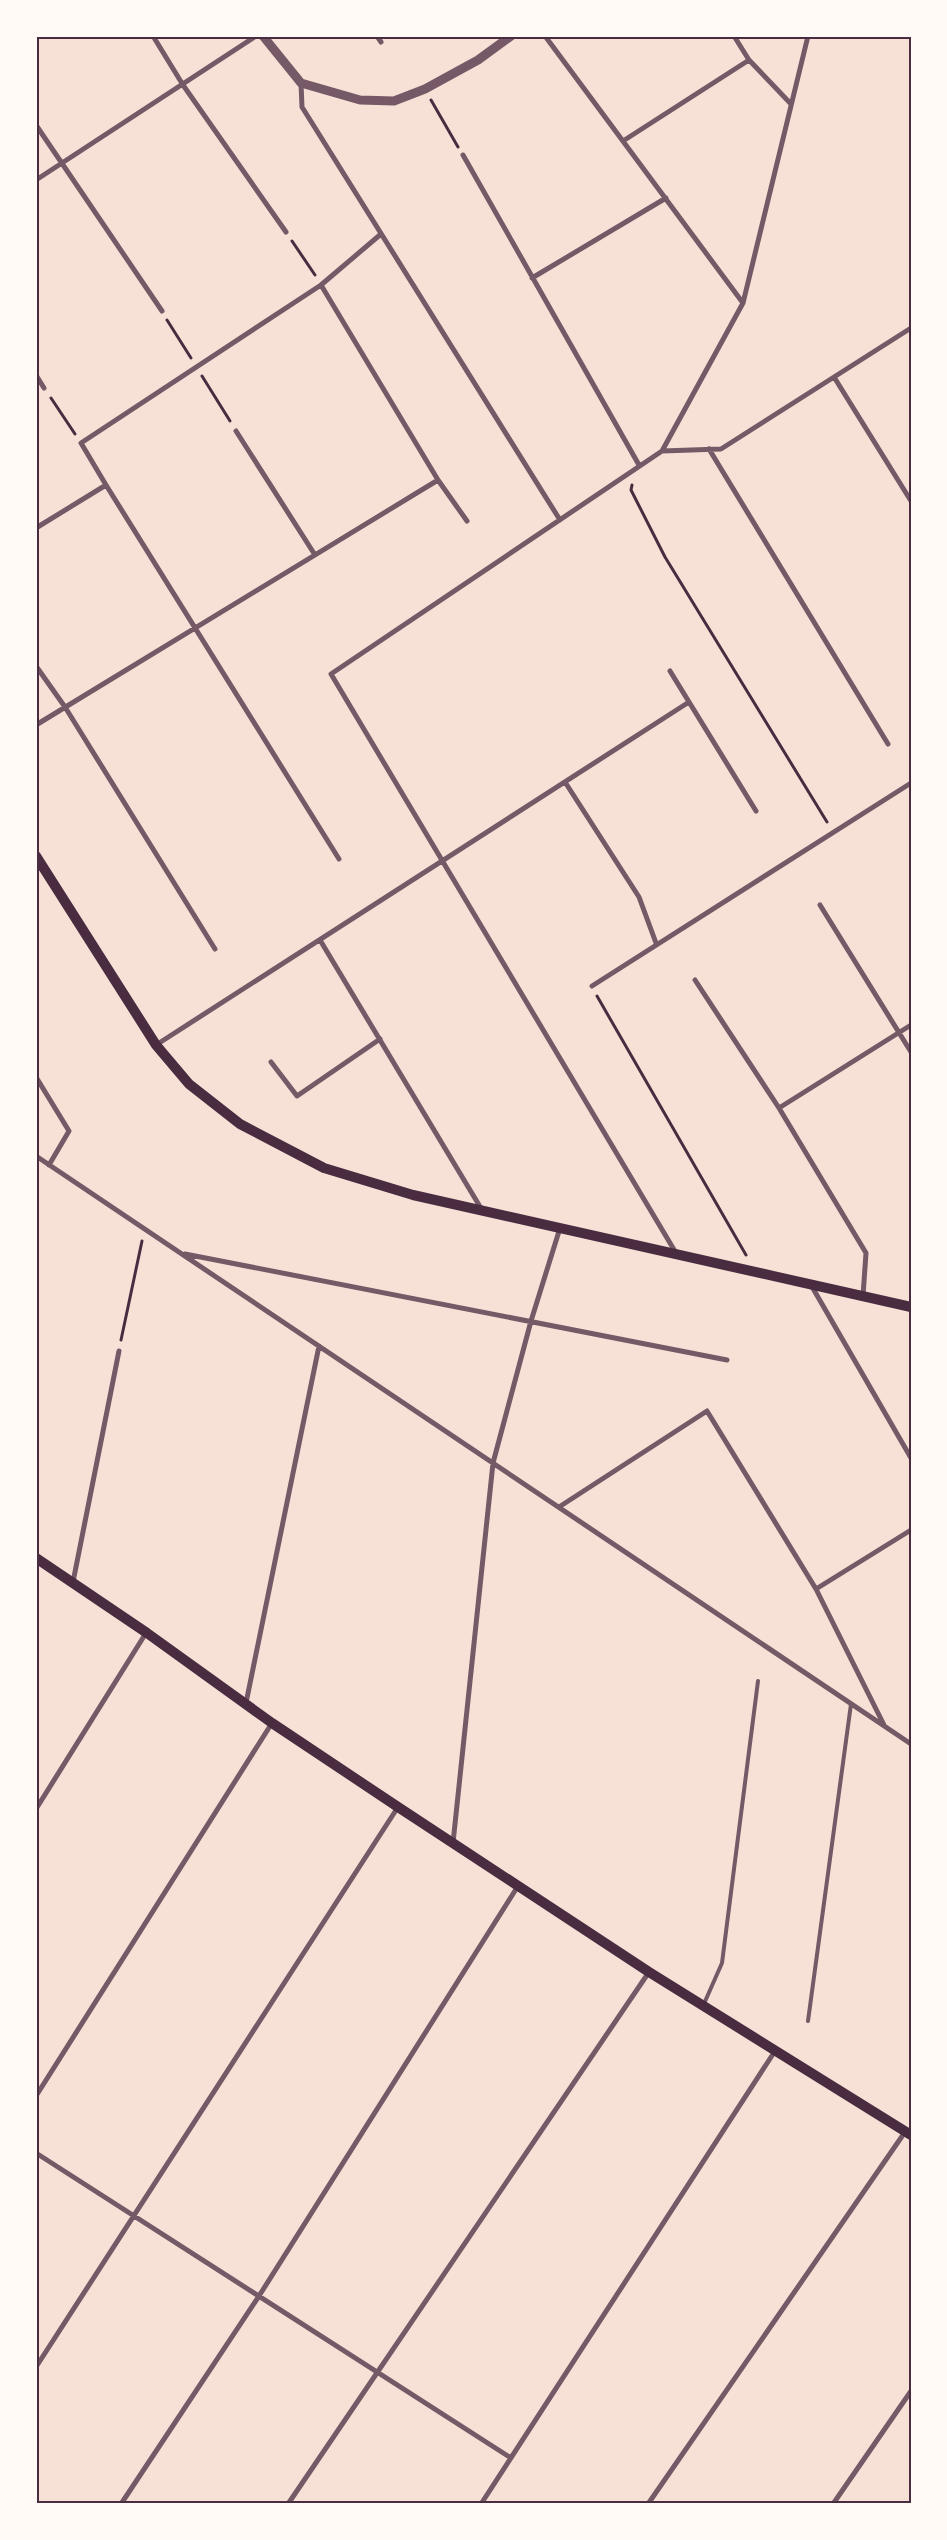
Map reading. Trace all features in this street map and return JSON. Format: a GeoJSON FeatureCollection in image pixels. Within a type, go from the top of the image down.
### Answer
{"type":"FeatureCollection","features":[{"type":"Feature","properties":{"kind":"main road"},"geometry":{"type":"LineString","coordinates":[[36,856],[156,1045],[189,1084],[240,1124],[324,1168],[414,1195],[911,1307]]}},
{"type":"Feature","properties":{"kind":"main road"},"geometry":{"type":"LineString","coordinates":[[36,1558],[147,1633],[272,1724],[649,1972],[908,2133]]}},
{"type":"Feature","properties":{"kind":"street"},"geometry":{"type":"LineString","coordinates":[[154,36],[182,85],[286,232]]}},
{"type":"Feature","properties":{"kind":"street"},"geometry":{"type":"LineString","coordinates":[[36,180],[256,36]]}},
{"type":"Feature","properties":{"kind":"street"},"geometry":{"type":"LineString","coordinates":[[263,36],[301,83],[360,100],[394,102],[425,89],[478,60],[511,36]]}},
{"type":"Feature","properties":{"kind":"street"},"geometry":{"type":"LineString","coordinates":[[378,36],[381,42]]}},
{"type":"Feature","properties":{"kind":"street"},"geometry":{"type":"LineString","coordinates":[[545,36],[743,303]]}},
{"type":"Feature","properties":{"kind":"street"},"geometry":{"type":"LineString","coordinates":[[734,36],[749,60],[791,104]]}},
{"type":"Feature","properties":{"kind":"street"},"geometry":{"type":"LineString","coordinates":[[662,451],[743,303],[808,36]]}},
{"type":"Feature","properties":{"kind":"street"},"geometry":{"type":"LineString","coordinates":[[623,141],[749,60]]}},
{"type":"Feature","properties":{"kind":"street"},"geometry":{"type":"LineString","coordinates":[[301,83],[302,107],[560,520]]}},
{"type":"Feature","properties":{"kind":"street"},"geometry":{"type":"LineString","coordinates":[[36,125],[162,311]]}},
{"type":"Feature","properties":{"kind":"street"},"geometry":{"type":"LineString","coordinates":[[462,155],[639,465]]}},
{"type":"Feature","properties":{"kind":"street"},"geometry":{"type":"LineString","coordinates":[[532,278],[666,198]]}},
{"type":"Feature","properties":{"kind":"street"},"geometry":{"type":"LineString","coordinates":[[338,859],[81,443],[321,284],[381,234]]}},
{"type":"Feature","properties":{"kind":"street"},"geometry":{"type":"LineString","coordinates":[[321,284],[438,480],[467,521]]}},
{"type":"Feature","properties":{"kind":"street"},"geometry":{"type":"LineString","coordinates":[[677,1254],[331,674],[662,451],[721,449],[911,328]]}},
{"type":"Feature","properties":{"kind":"street"},"geometry":{"type":"LineString","coordinates":[[36,375],[44,388]]}},
{"type":"Feature","properties":{"kind":"street"},"geometry":{"type":"LineString","coordinates":[[834,376],[911,501]]}},
{"type":"Feature","properties":{"kind":"street"},"geometry":{"type":"LineString","coordinates":[[236,430],[315,555]]}},
{"type":"Feature","properties":{"kind":"street"},"geometry":{"type":"LineString","coordinates":[[709,449],[888,744]]}},
{"type":"Feature","properties":{"kind":"street"},"geometry":{"type":"LineString","coordinates":[[36,725],[438,480]]}},
{"type":"Feature","properties":{"kind":"street"},"geometry":{"type":"LineString","coordinates":[[36,528],[106,485]]}},
{"type":"Feature","properties":{"kind":"street"},"geometry":{"type":"LineString","coordinates":[[36,666],[65,707],[215,949]]}},
{"type":"Feature","properties":{"kind":"street"},"geometry":{"type":"LineString","coordinates":[[670,671],[756,811]]}},
{"type":"Feature","properties":{"kind":"street"},"geometry":{"type":"LineString","coordinates":[[156,1045],[689,702]]}},
{"type":"Feature","properties":{"kind":"street"},"geometry":{"type":"LineString","coordinates":[[566,782],[639,897],[656,943]]}},
{"type":"Feature","properties":{"kind":"street"},"geometry":{"type":"LineString","coordinates":[[592,986],[656,943],[911,783]]}},
{"type":"Feature","properties":{"kind":"street"},"geometry":{"type":"LineString","coordinates":[[820,904],[911,1052]]}},
{"type":"Feature","properties":{"kind":"street"},"geometry":{"type":"LineString","coordinates":[[320,940],[483,1211]]}},
{"type":"Feature","properties":{"kind":"street"},"geometry":{"type":"LineString","coordinates":[[695,980],[779,1108],[866,1253],[863,1296]]}},
{"type":"Feature","properties":{"kind":"street"},"geometry":{"type":"LineString","coordinates":[[779,1108],[911,1026]]}},
{"type":"Feature","properties":{"kind":"street"},"geometry":{"type":"LineString","coordinates":[[271,1062],[297,1096],[380,1039]]}},
{"type":"Feature","properties":{"kind":"street"},"geometry":{"type":"LineString","coordinates":[[36,1077],[68,1131],[49,1165]]}},
{"type":"Feature","properties":{"kind":"street"},"geometry":{"type":"LineString","coordinates":[[36,1156],[911,1744]]}},
{"type":"Feature","properties":{"kind":"street"},"geometry":{"type":"LineString","coordinates":[[453,1843],[493,1463],[531,1321],[560,1228]]}},
{"type":"Feature","properties":{"kind":"street"},"geometry":{"type":"LineString","coordinates":[[181,1253],[727,1360]]}},
{"type":"Feature","properties":{"kind":"street"},"geometry":{"type":"LineString","coordinates":[[811,1284],[911,1458]]}},
{"type":"Feature","properties":{"kind":"street"},"geometry":{"type":"LineString","coordinates":[[246,1704],[319,1346]]}},
{"type":"Feature","properties":{"kind":"street"},"geometry":{"type":"LineString","coordinates":[[73,1583],[119,1351]]}},
{"type":"Feature","properties":{"kind":"street"},"geometry":{"type":"LineString","coordinates":[[559,1507],[707,1411],[816,1589],[885,1726]]}},
{"type":"Feature","properties":{"kind":"street"},"geometry":{"type":"LineString","coordinates":[[816,1589],[911,1530]]}},
{"type":"Feature","properties":{"kind":"street"},"geometry":{"type":"LineString","coordinates":[[36,1809],[147,1633]]}},
{"type":"Feature","properties":{"kind":"street"},"geometry":{"type":"LineString","coordinates":[[36,2096],[272,1724]]}},
{"type":"Feature","properties":{"kind":"street"},"geometry":{"type":"LineString","coordinates":[[36,2367],[398,1807]]}},
{"type":"Feature","properties":{"kind":"street"},"geometry":{"type":"LineString","coordinates":[[121,2504],[258,2296],[518,1886]]}},
{"type":"Feature","properties":{"kind":"street"},"geometry":{"type":"LineString","coordinates":[[288,2504],[649,1972]]}},
{"type":"Feature","properties":{"kind":"street"},"geometry":{"type":"LineString","coordinates":[[481,2504],[775,2051]]}},
{"type":"Feature","properties":{"kind":"street"},"geometry":{"type":"LineString","coordinates":[[648,2504],[908,2133]]}},
{"type":"Feature","properties":{"kind":"street"},"geometry":{"type":"LineString","coordinates":[[36,2153],[511,2458]]}},
{"type":"Feature","properties":{"kind":"street"},"geometry":{"type":"LineString","coordinates":[[833,2504],[911,2391]]}},
{"type":"Feature","properties":{"kind":"lane"},"geometry":{"type":"LineString","coordinates":[[704,2006],[722,1963],[758,1681]]}},
{"type":"Feature","properties":{"kind":"lane"},"geometry":{"type":"LineString","coordinates":[[808,2021],[851,1704]]}},
{"type":"Feature","properties":{"kind":"path"},"geometry":{"type":"LineString","coordinates":[[425,89],[462,155]]}},
{"type":"Feature","properties":{"kind":"path"},"geometry":{"type":"LineString","coordinates":[[286,232],[321,284]]}},
{"type":"Feature","properties":{"kind":"path"},"geometry":{"type":"LineString","coordinates":[[44,388],[81,443]]}},
{"type":"Feature","properties":{"kind":"path"},"geometry":{"type":"LineString","coordinates":[[639,465],[631,490],[665,557],[834,832]]}},
{"type":"Feature","properties":{"kind":"path"},"geometry":{"type":"LineString","coordinates":[[592,986],[756,1272]]}},
{"type":"Feature","properties":{"kind":"path"},"geometry":{"type":"LineString","coordinates":[[119,1351],[145,1229]]}}]}
